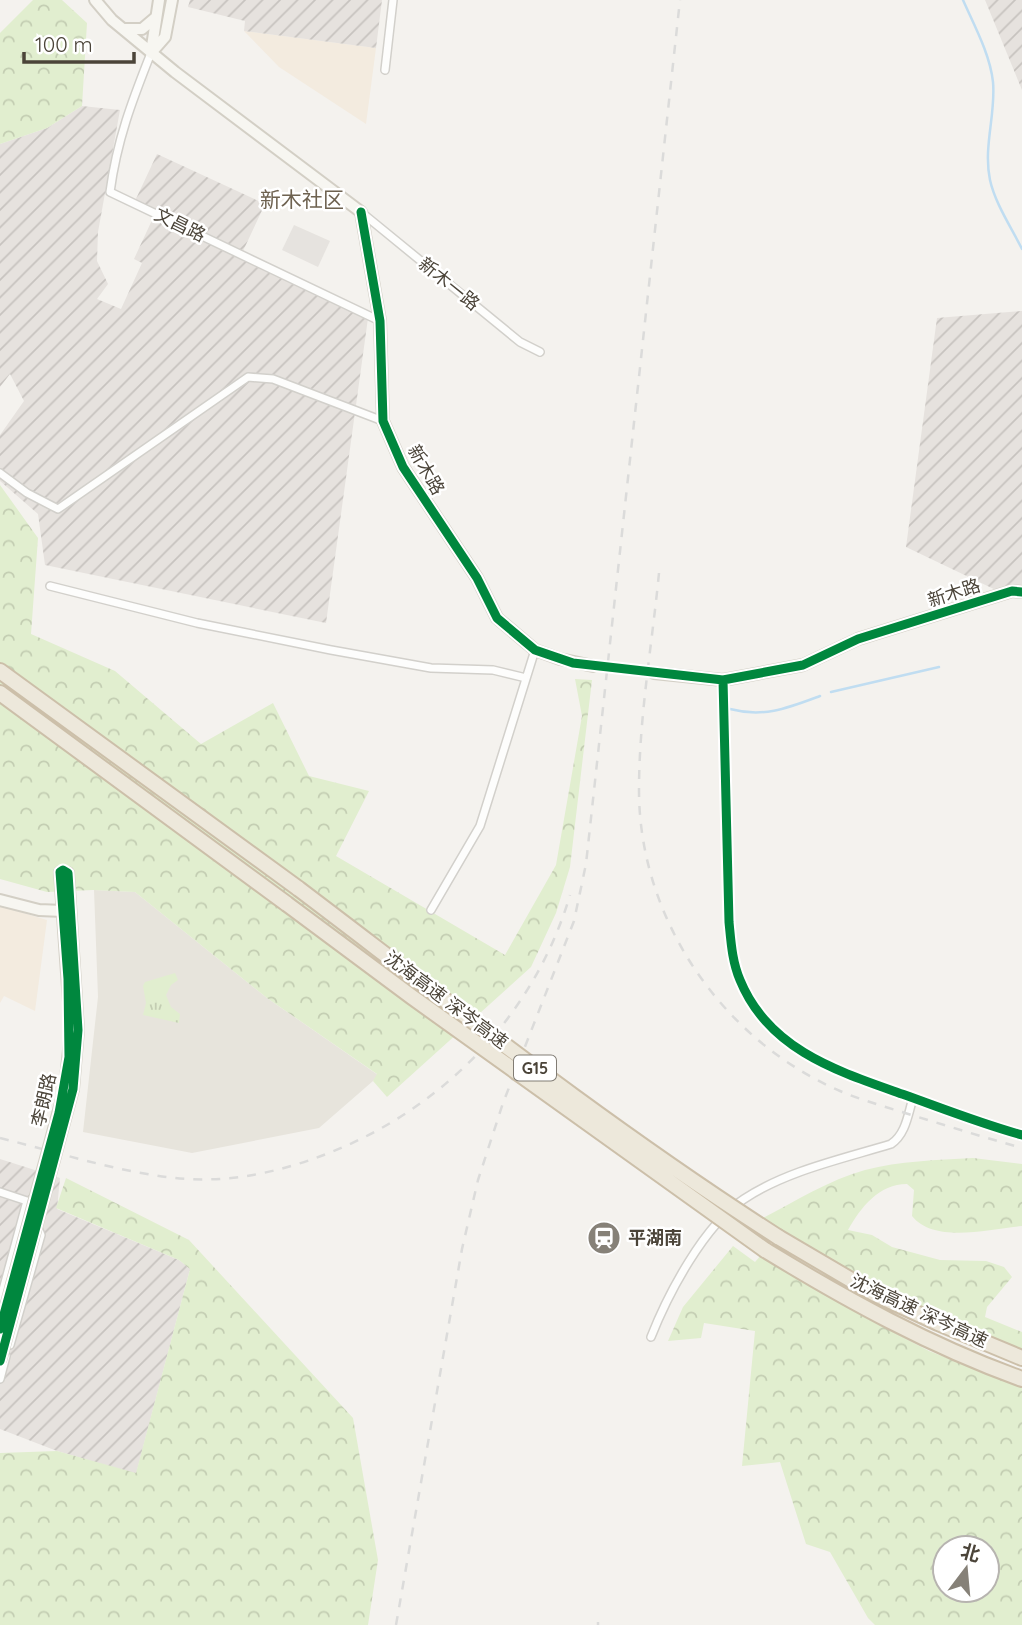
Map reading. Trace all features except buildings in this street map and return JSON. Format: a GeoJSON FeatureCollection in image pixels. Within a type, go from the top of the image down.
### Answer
{"type":"FeatureCollection","features":[{"type":"Feature","properties":{"kind":"highway","name":"沈海高速 深岑高速"},"geometry":{"type":"LineString","coordinates":[[0,671],[299,889],[543,1073],[730,1207],[875,1294],[1022,1358]]}},
{"type":"Feature","properties":{"kind":"highway","name":"沈海高速 深岑高速"},"geometry":{"type":"LineString","coordinates":[[0,694],[423,1005],[765,1250],[860,1307],[924,1340],[1022,1379]]}},
{"type":"Feature","properties":{"kind":"street"},"geometry":{"type":"LineString","coordinates":[[95,0],[122,29],[151,53],[361,212]]}},
{"type":"Feature","properties":{"kind":"street"},"geometry":{"type":"LineString","coordinates":[[151,53],[159,0]]}},
{"type":"Feature","properties":{"kind":"street"},"geometry":{"type":"LineString","coordinates":[[151,53],[165,37],[172,0]]}},
{"type":"Feature","properties":{"kind":"street"},"geometry":{"type":"LineString","coordinates":[[385,70],[393,0]]}},
{"type":"Feature","properties":{"kind":"street"},"geometry":{"type":"LineString","coordinates":[[122,29],[142,29],[156,16]]}},
{"type":"Feature","properties":{"kind":"street","name":"文昌路"},"geometry":{"type":"LineString","coordinates":[[151,53],[121,134],[110,192],[380,321]]}},
{"type":"Feature","properties":{"kind":"street","name":"新木路"},"geometry":{"type":"LineString","coordinates":[[361,212],[380,321],[383,421],[403,467],[477,578],[498,618],[535,650],[593,666]]}},
{"type":"Feature","properties":{"kind":"street","name":"新木一路"},"geometry":{"type":"LineString","coordinates":[[361,212],[520,342],[540,352]]}},
{"type":"Feature","properties":{"kind":"street"},"geometry":{"type":"LineString","coordinates":[[0,473],[27,493],[58,509],[248,377],[273,379],[383,421]]}},
{"type":"Feature","properties":{"kind":"street"},"geometry":{"type":"LineString","coordinates":[[50,586],[197,623],[331,650],[431,668],[493,670],[526,678]]}},
{"type":"Feature","properties":{"kind":"street","name":"新木路"},"geometry":{"type":"LineString","coordinates":[[654,673],[723,680],[803,665],[858,639],[1012,591],[1022,592]]}},
{"type":"Feature","properties":{"kind":"street"},"geometry":{"type":"LineString","coordinates":[[431,910],[481,826],[535,650]]}},
{"type":"Feature","properties":{"kind":"street"},"geometry":{"type":"LineString","coordinates":[[723,680],[732,956],[752,1003],[766,1022],[810,1058],[833,1070],[968,1119],[1022,1135]]}},
{"type":"Feature","properties":{"kind":"street","name":"李朗路"},"geometry":{"type":"LineString","coordinates":[[0,1329],[69,1089],[71,1031],[63,907],[64,873],[78,1030],[69,1089],[0,1361]]}},
{"type":"Feature","properties":{"kind":"street"},"geometry":{"type":"LineString","coordinates":[[0,894],[63,907]]}},
{"type":"Feature","properties":{"kind":"street"},"geometry":{"type":"LineString","coordinates":[[0,900],[39,910],[63,907]]}},
{"type":"Feature","properties":{"kind":"street"},"geometry":{"type":"LineString","coordinates":[[651,1337],[677,1282],[726,1214],[743,1199],[778,1181],[891,1144],[904,1128],[912,1098]]}},
{"type":"Feature","properties":{"kind":"street"},"geometry":{"type":"LineString","coordinates":[[0,1192],[27,1201],[41,1235],[0,1379]]}},
{"type":"Feature","properties":{"kind":"street"},"geometry":{"type":"LineString","coordinates":[[0,1300],[27,1201]]}},
{"type":"Feature","properties":{"kind":"shaded area"},"geometry":{"type":"Polygon","coordinates":[[[190,0],[382,0],[376,48],[244,31],[245,21],[188,7],[190,0]]]}},
{"type":"Feature","properties":{"kind":"shaded area"},"geometry":{"type":"Polygon","coordinates":[[[985,0],[1022,0],[1022,90],[985,0]]]}},
{"type":"Feature","properties":{"kind":"shaded area"},"geometry":{"type":"Polygon","coordinates":[[[244,31],[376,48],[366,124],[279,67],[244,31]]]}},
{"type":"Feature","properties":{"kind":"shaded area"},"geometry":{"type":"Polygon","coordinates":[[[82,106],[120,110],[98,232],[97,261],[108,284],[97,299],[121,309],[142,263],[134,259],[153,218],[368,318],[326,623],[45,565],[38,514],[0,481],[0,435],[24,401],[10,374],[0,387],[0,144],[47,128],[82,106]]]}},
{"type":"Feature","properties":{"kind":"shaded area"},"geometry":{"type":"Polygon","coordinates":[[[157,154],[265,204],[243,251],[135,201],[157,154]]]}},
{"type":"Feature","properties":{"kind":"shaded area"},"geometry":{"type":"Polygon","coordinates":[[[294,225],[330,241],[318,267],[282,250],[294,225]]]}},
{"type":"Feature","properties":{"kind":"shaded area"},"geometry":{"type":"Polygon","coordinates":[[[1022,311],[1022,588],[998,591],[906,547],[937,318],[1022,311]]]}},
{"type":"Feature","properties":{"kind":"shaded area"},"geometry":{"type":"Polygon","coordinates":[[[94,890],[135,892],[267,998],[378,1075],[319,1128],[192,1153],[83,1132],[98,997],[94,890]]]}},
{"type":"Feature","properties":{"kind":"shaded area"},"geometry":{"type":"Polygon","coordinates":[[[0,906],[47,920],[35,1011],[4,996],[0,1003],[0,906]]]}},
{"type":"Feature","properties":{"kind":"shaded area"},"geometry":{"type":"Polygon","coordinates":[[[0,1159],[60,1178],[57,1209],[179,1260],[190,1269],[136,1474],[57,1451],[0,1429],[0,1159]]]}},
{"type":"Feature","properties":{"kind":"green space"},"geometry":{"type":"Polygon","coordinates":[[[33,0],[62,0],[87,23],[82,106],[47,128],[0,144],[0,33],[33,0]]]}},
{"type":"Feature","properties":{"kind":"green space"},"geometry":{"type":"Polygon","coordinates":[[[0,485],[38,538],[31,634],[115,671],[201,744],[273,703],[309,776],[369,791],[336,856],[505,955],[556,865],[582,716],[575,679],[592,680],[570,867],[556,913],[531,967],[387,1097],[373,1081],[377,1074],[267,998],[135,892],[47,892],[0,879],[0,485]]]}},
{"type":"Feature","properties":{"kind":"green space"},"geometry":{"type":"Polygon","coordinates":[[[175,973],[178,980],[171,985],[166,995],[171,1007],[180,1014],[179,1023],[143,1015],[146,1003],[143,986],[145,982],[175,973]]]}},
{"type":"Feature","properties":{"kind":"green space"},"geometry":{"type":"Polygon","coordinates":[[[973,1158],[1022,1164],[1022,1226],[963,1233],[934,1230],[922,1225],[912,1216],[914,1190],[907,1184],[879,1192],[859,1213],[848,1230],[872,1235],[892,1247],[940,1260],[986,1261],[1004,1267],[1012,1277],[987,1307],[985,1317],[1022,1332],[1022,1352],[893,1296],[761,1219],[825,1185],[865,1170],[932,1160],[973,1158]]]}},
{"type":"Feature","properties":{"kind":"green space"},"geometry":{"type":"Polygon","coordinates":[[[66,1178],[189,1240],[353,1418],[378,1560],[368,1625],[0,1625],[0,1453],[57,1451],[136,1473],[190,1269],[179,1260],[56,1208],[66,1178]]]}},
{"type":"Feature","properties":{"kind":"green space"},"geometry":{"type":"Polygon","coordinates":[[[733,1246],[755,1262],[762,1254],[868,1319],[929,1351],[1022,1387],[1022,1625],[875,1625],[868,1618],[830,1552],[806,1544],[780,1462],[742,1466],[755,1331],[704,1323],[701,1338],[668,1341],[683,1307],[733,1246]]]}},
{"type":"Feature","properties":{"kind":"waterway"},"geometry":{"type":"LineString","coordinates":[[963,0],[985,50],[993,82],[988,155],[992,189],[1022,249]]}},
{"type":"Feature","properties":{"kind":"waterway"},"geometry":{"type":"LineString","coordinates":[[831,692],[939,667]]}},
{"type":"Feature","properties":{"kind":"waterway"},"geometry":{"type":"LineString","coordinates":[[730,709],[765,712],[820,696]]}},
{"type":"Feature","properties":{"kind":"tunnel"},"geometry":{"type":"LineString","coordinates":[[593,666],[654,673]]}},
{"type":"Feature","properties":{"kind":"railway"},"geometry":{"type":"LineString","coordinates":[[396,1625],[462,1249],[478,1180],[503,1103],[574,921],[586,864],[680,0]]}},
{"type":"Feature","properties":{"kind":"railway"},"geometry":{"type":"LineString","coordinates":[[659,573],[641,736],[639,790],[643,838],[654,884],[671,928],[695,970],[725,1007],[759,1041],[797,1069],[856,1097],[1022,1148]]}},
{"type":"Feature","properties":{"kind":"railway"},"geometry":{"type":"LineString","coordinates":[[0,1138],[116,1168],[203,1180],[255,1175],[321,1156],[364,1137],[405,1114],[443,1086],[477,1055],[507,1020],[533,981],[554,939],[570,895]]}},
{"type":"Feature","properties":{"kind":"cycle path"},"geometry":{"type":"LineString","coordinates":[[361,212],[380,321],[383,421],[403,467],[477,578],[497,618],[535,650],[573,663],[723,680],[803,665],[858,639],[1012,591],[1022,592]]}},
{"type":"Feature","properties":{"kind":"cycle path"},"geometry":{"type":"LineString","coordinates":[[723,680],[729,922],[735,966],[753,1004],[769,1025],[809,1056],[856,1077],[1022,1135]]}},
{"type":"Feature","properties":{"kind":"cycle path"},"geometry":{"type":"LineString","coordinates":[[0,1329],[59,1113],[69,1057],[68,979],[60,872],[63,870],[68,873],[78,1030],[73,1089],[0,1361]]}},
{"type":"Feature","properties":{"kind":"place","name":"平湖南"},"geometry":{"type":"Point","coordinates":[604,1238]}},
{"type":"Feature","properties":{"kind":"district","name":"新木社区"},"geometry":{"type":"Point","coordinates":[302,200]}}]}
